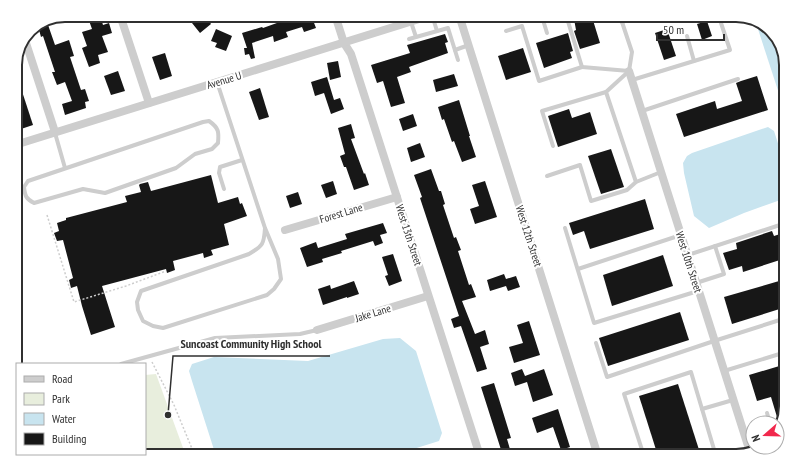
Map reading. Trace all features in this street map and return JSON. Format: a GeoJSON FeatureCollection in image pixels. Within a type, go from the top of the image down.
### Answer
{"type":"FeatureCollection","features":[{"type":"Feature","properties":{"kind":"street"},"geometry":{"type":"LineString","coordinates":[[122,22],[149,103]]}},
{"type":"Feature","properties":{"kind":"street","name":"West 13th Street"},"geometry":{"type":"LineString","coordinates":[[337,22],[344,42],[351,54],[478,449]]}},
{"type":"Feature","properties":{"kind":"street","name":"Avenue U"},"geometry":{"type":"LineString","coordinates":[[22,142],[411,22]]}},
{"type":"Feature","properties":{"kind":"street","name":"West 12th Street"},"geometry":{"type":"LineString","coordinates":[[461,22],[596,449]]}},
{"type":"Feature","properties":{"kind":"street"},"geometry":{"type":"LineString","coordinates":[[27,45],[55,132]]}},
{"type":"Feature","properties":{"kind":"street","name":"West 10th Street"},"geometry":{"type":"LineString","coordinates":[[629,71],[745,437]]}},
{"type":"Feature","properties":{"kind":"street","name":"Forest Lane"},"geometry":{"type":"LineString","coordinates":[[285,230],[397,197]]}},
{"type":"Feature","properties":{"kind":"street","name":"Jake Lane"},"geometry":{"type":"LineString","coordinates":[[317,330],[428,296]]}},
{"type":"Feature","properties":{"kind":"lane"},"geometry":{"type":"LineString","coordinates":[[411,22],[416,37]]}},
{"type":"Feature","properties":{"kind":"lane"},"geometry":{"type":"LineString","coordinates":[[434,22],[437,31]]}},
{"type":"Feature","properties":{"kind":"lane"},"geometry":{"type":"LineString","coordinates":[[544,22],[547,33]]}},
{"type":"Feature","properties":{"kind":"lane"},"geometry":{"type":"LineString","coordinates":[[568,22],[582,67]]}},
{"type":"Feature","properties":{"kind":"lane"},"geometry":{"type":"LineString","coordinates":[[553,146],[542,112],[606,92],[629,71],[632,52],[622,22]]}},
{"type":"Feature","properties":{"kind":"lane"},"geometry":{"type":"LineString","coordinates":[[631,80],[730,50],[721,22]]}},
{"type":"Feature","properties":{"kind":"lane"},"geometry":{"type":"LineString","coordinates":[[506,31],[522,26],[539,81],[582,67],[629,71]]}},
{"type":"Feature","properties":{"kind":"lane"},"geometry":{"type":"LineString","coordinates":[[409,38],[448,28],[458,60]]}},
{"type":"Feature","properties":{"kind":"lane"},"geometry":{"type":"LineString","coordinates":[[687,36],[694,61]]}},
{"type":"Feature","properties":{"kind":"lane"},"geometry":{"type":"LineString","coordinates":[[455,50],[469,45]]}},
{"type":"Feature","properties":{"kind":"lane"},"geometry":{"type":"LineString","coordinates":[[641,111],[738,79]]}},
{"type":"Feature","properties":{"kind":"lane"},"geometry":{"type":"LineString","coordinates":[[217,82],[265,228],[278,259],[281,279],[274,289],[267,295],[163,328],[153,326],[143,321],[138,310],[137,302],[141,290],[249,254],[259,248],[264,239],[265,228]]}},
{"type":"Feature","properties":{"kind":"lane"},"geometry":{"type":"LineString","coordinates":[[606,92],[636,182]]}},
{"type":"Feature","properties":{"kind":"lane"},"geometry":{"type":"LineString","coordinates":[[209,121],[216,126],[218,133],[218,143],[212,149],[195,154],[176,168],[105,193],[83,189],[34,203],[28,200],[24,187],[28,181],[65,168],[203,122],[209,121]]}},
{"type":"Feature","properties":{"kind":"lane"},"geometry":{"type":"LineString","coordinates":[[55,132],[65,168]]}},
{"type":"Feature","properties":{"kind":"lane"},"geometry":{"type":"LineString","coordinates":[[224,189],[219,174],[220,167],[242,160]]}},
{"type":"Feature","properties":{"kind":"lane"},"geometry":{"type":"LineString","coordinates":[[547,176],[580,165],[591,201],[627,190],[636,182],[661,172]]}},
{"type":"Feature","properties":{"kind":"lane"},"geometry":{"type":"LineString","coordinates":[[687,256],[779,225]]}},
{"type":"Feature","properties":{"kind":"lane"},"geometry":{"type":"LineString","coordinates":[[565,228],[594,324],[697,287],[724,274],[715,246]]}},
{"type":"Feature","properties":{"kind":"lane"},"geometry":{"type":"LineString","coordinates":[[578,269],[681,235]]}},
{"type":"Feature","properties":{"kind":"lane"},"geometry":{"type":"LineString","coordinates":[[596,344],[607,377],[779,320]]}},
{"type":"Feature","properties":{"kind":"lane"},"geometry":{"type":"LineString","coordinates":[[125,363],[215,338],[300,334],[317,330]]}},
{"type":"Feature","properties":{"kind":"lane"},"geometry":{"type":"LineString","coordinates":[[724,371],[779,354]]}},
{"type":"Feature","properties":{"kind":"lane"},"geometry":{"type":"LineString","coordinates":[[642,449],[624,394],[691,372],[714,449]]}},
{"type":"Feature","properties":{"kind":"lane"},"geometry":{"type":"LineString","coordinates":[[702,409],[733,400]]}},
{"type":"Feature","properties":{"kind":"path"},"geometry":{"type":"LineString","coordinates":[[47,215],[74,302],[126,286],[166,271]]}},
{"type":"Feature","properties":{"kind":"path"},"geometry":{"type":"LineString","coordinates":[[152,362],[174,405],[192,449]]}},
{"type":"Feature","properties":{"kind":"green space"},"geometry":{"type":"Polygon","coordinates":[[[156,374],[183,449],[146,449],[146,375],[156,374]]]}},
{"type":"Feature","properties":{"kind":"water"},"geometry":{"type":"Polygon","coordinates":[[[758,28],[772,41],[777,51],[779,62],[779,94],[758,28]]]}},
{"type":"Feature","properties":{"kind":"water"},"geometry":{"type":"Polygon","coordinates":[[[768,127],[774,131],[779,146],[779,200],[709,228],[694,216],[684,173],[683,163],[687,156],[768,127]]]}},
{"type":"Feature","properties":{"kind":"water"},"geometry":{"type":"Polygon","coordinates":[[[400,338],[416,351],[442,433],[439,441],[413,449],[214,449],[189,371],[192,364],[214,357],[308,361],[383,339],[400,338]]]}},
{"type":"Feature","properties":{"kind":"building"},"geometry":{"type":"Polygon","coordinates":[[[90,22],[102,22],[103,25],[109,23],[112,33],[102,36],[108,52],[98,55],[100,63],[89,67],[82,48],[87,46],[82,32],[92,29],[90,22]]]}},
{"type":"Feature","properties":{"kind":"building"},"geometry":{"type":"Polygon","coordinates":[[[210,22],[211,24],[200,33],[192,23],[210,22]]]}},
{"type":"Feature","properties":{"kind":"building"},"geometry":{"type":"Polygon","coordinates":[[[280,22],[314,22],[316,28],[304,32],[302,27],[286,32],[288,37],[274,42],[273,36],[252,43],[255,58],[251,59],[249,54],[245,55],[244,48],[247,48],[242,33],[262,27],[263,28],[280,22]]]}},
{"type":"Feature","properties":{"kind":"building"},"geometry":{"type":"Polygon","coordinates":[[[575,22],[594,22],[600,43],[580,49],[574,31],[576,30],[575,22]]]}},
{"type":"Feature","properties":{"kind":"building"},"geometry":{"type":"Polygon","coordinates":[[[707,22],[712,36],[702,40],[697,24],[707,22]]]}},
{"type":"Feature","properties":{"kind":"building"},"geometry":{"type":"Polygon","coordinates":[[[48,25],[55,45],[69,40],[74,56],[70,57],[81,90],[85,89],[89,101],[85,102],[86,108],[65,115],[62,104],[72,101],[65,82],[57,85],[52,72],[55,72],[43,36],[41,37],[39,31],[48,25]]]}},
{"type":"Feature","properties":{"kind":"building"},"geometry":{"type":"Polygon","coordinates":[[[216,29],[232,36],[226,51],[215,47],[217,43],[211,41],[216,29]]]}},
{"type":"Feature","properties":{"kind":"building"},"geometry":{"type":"Polygon","coordinates":[[[667,29],[676,56],[664,60],[655,33],[667,29]]]}},
{"type":"Feature","properties":{"kind":"building"},"geometry":{"type":"Polygon","coordinates":[[[568,33],[573,51],[570,52],[572,58],[544,68],[536,43],[568,33]]]}},
{"type":"Feature","properties":{"kind":"building"},"geometry":{"type":"Polygon","coordinates":[[[445,34],[448,42],[445,43],[448,53],[409,67],[411,72],[397,77],[405,103],[391,107],[383,81],[377,83],[371,65],[410,53],[407,45],[445,34]]]}},
{"type":"Feature","properties":{"kind":"building"},"geometry":{"type":"Polygon","coordinates":[[[523,48],[531,72],[506,80],[498,56],[523,48]]]}},
{"type":"Feature","properties":{"kind":"building"},"geometry":{"type":"Polygon","coordinates":[[[165,53],[172,76],[160,80],[152,57],[165,53]]]}},
{"type":"Feature","properties":{"kind":"building"},"geometry":{"type":"Polygon","coordinates":[[[338,61],[341,77],[330,80],[327,63],[338,61]]]}},
{"type":"Feature","properties":{"kind":"building"},"geometry":{"type":"Polygon","coordinates":[[[118,71],[125,91],[111,95],[104,76],[118,71]]]}},
{"type":"Feature","properties":{"kind":"building"},"geometry":{"type":"Polygon","coordinates":[[[454,74],[458,86],[436,92],[433,80],[454,74]]]}},
{"type":"Feature","properties":{"kind":"building"},"geometry":{"type":"Polygon","coordinates":[[[757,76],[768,110],[684,137],[676,114],[715,101],[717,109],[742,101],[736,83],[757,76]]]}},
{"type":"Feature","properties":{"kind":"building"},"geometry":{"type":"Polygon","coordinates":[[[327,77],[334,100],[340,98],[344,109],[331,114],[324,93],[315,96],[311,82],[327,77]]]}},
{"type":"Feature","properties":{"kind":"building"},"geometry":{"type":"Polygon","coordinates":[[[260,88],[269,117],[259,120],[249,92],[260,88]]]}},
{"type":"Feature","properties":{"kind":"building"},"geometry":{"type":"Polygon","coordinates":[[[22,91],[33,125],[22,129],[22,91]]]}},
{"type":"Feature","properties":{"kind":"building"},"geometry":{"type":"Polygon","coordinates":[[[459,100],[476,157],[462,162],[454,141],[452,142],[444,119],[442,120],[438,107],[459,100]]]}},
{"type":"Feature","properties":{"kind":"building"},"geometry":{"type":"Polygon","coordinates":[[[569,109],[572,118],[590,112],[597,134],[558,147],[548,116],[569,109]]]}},
{"type":"Feature","properties":{"kind":"building"},"geometry":{"type":"Polygon","coordinates":[[[413,114],[417,126],[403,131],[399,119],[413,114]]]}},
{"type":"Feature","properties":{"kind":"building"},"geometry":{"type":"Polygon","coordinates":[[[351,124],[355,138],[351,139],[369,185],[354,190],[346,167],[344,167],[340,156],[345,154],[338,128],[351,124]]]}},
{"type":"Feature","properties":{"kind":"building"},"geometry":{"type":"Polygon","coordinates":[[[420,143],[425,157],[411,162],[407,148],[420,143]]]}},
{"type":"Feature","properties":{"kind":"building"},"geometry":{"type":"Polygon","coordinates":[[[611,149],[624,187],[601,194],[588,156],[611,149]]]}},
{"type":"Feature","properties":{"kind":"building"},"geometry":{"type":"Polygon","coordinates":[[[431,169],[439,191],[441,191],[445,204],[443,205],[454,238],[456,237],[461,250],[458,251],[469,285],[471,284],[476,297],[462,301],[475,334],[485,330],[489,344],[480,347],[487,369],[477,372],[461,326],[454,328],[451,319],[459,316],[420,198],[422,197],[414,175],[431,169]]]}},
{"type":"Feature","properties":{"kind":"building"},"geometry":{"type":"Polygon","coordinates":[[[211,175],[218,203],[238,197],[247,216],[224,224],[229,245],[211,250],[213,255],[204,258],[203,253],[173,261],[175,270],[167,273],[166,269],[102,286],[115,327],[91,335],[77,286],[71,288],[69,280],[73,278],[63,240],[57,241],[54,233],[59,231],[57,223],[66,220],[66,218],[127,202],[125,196],[141,192],[140,184],[148,182],[151,191],[211,175]]]}},
{"type":"Feature","properties":{"kind":"building"},"geometry":{"type":"Polygon","coordinates":[[[333,181],[337,194],[326,198],[321,185],[333,181]]]}},
{"type":"Feature","properties":{"kind":"building"},"geometry":{"type":"Polygon","coordinates":[[[485,181],[497,217],[475,224],[470,209],[479,206],[472,185],[485,181]]]}},
{"type":"Feature","properties":{"kind":"building"},"geometry":{"type":"Polygon","coordinates":[[[298,192],[302,204],[290,208],[286,196],[298,192]]]}},
{"type":"Feature","properties":{"kind":"building"},"geometry":{"type":"Polygon","coordinates":[[[645,199],[654,229],[590,249],[584,231],[573,235],[569,223],[645,199]]]}},
{"type":"Feature","properties":{"kind":"building"},"geometry":{"type":"Polygon","coordinates":[[[383,223],[387,233],[380,235],[383,243],[375,246],[373,241],[341,251],[342,253],[322,259],[323,262],[307,267],[300,248],[316,242],[318,248],[347,239],[345,234],[383,223]]]}},
{"type":"Feature","properties":{"kind":"building"},"geometry":{"type":"Polygon","coordinates":[[[772,231],[774,236],[779,234],[779,260],[743,272],[742,266],[729,270],[723,253],[737,249],[736,243],[772,231]]]}},
{"type":"Feature","properties":{"kind":"building"},"geometry":{"type":"Polygon","coordinates":[[[393,254],[402,281],[389,286],[385,276],[388,275],[382,257],[393,254]]]}},
{"type":"Feature","properties":{"kind":"building"},"geometry":{"type":"Polygon","coordinates":[[[663,255],[673,286],[612,306],[603,275],[663,255]]]}},
{"type":"Feature","properties":{"kind":"building"},"geometry":{"type":"Polygon","coordinates":[[[504,274],[506,279],[516,276],[520,287],[508,291],[506,286],[490,291],[487,280],[504,274]]]}},
{"type":"Feature","properties":{"kind":"building"},"geometry":{"type":"Polygon","coordinates":[[[354,281],[359,294],[323,305],[318,289],[330,285],[331,289],[354,281]]]}},
{"type":"Feature","properties":{"kind":"building"},"geometry":{"type":"Polygon","coordinates":[[[779,281],[779,309],[732,324],[724,297],[779,281]]]}},
{"type":"Feature","properties":{"kind":"building"},"geometry":{"type":"Polygon","coordinates":[[[680,312],[689,340],[608,366],[599,338],[680,312]]]}},
{"type":"Feature","properties":{"kind":"building"},"geometry":{"type":"Polygon","coordinates":[[[529,321],[540,355],[514,363],[509,347],[523,343],[517,325],[529,321]]]}},
{"type":"Feature","properties":{"kind":"building"},"geometry":{"type":"Polygon","coordinates":[[[779,366],[778,415],[776,415],[771,397],[757,401],[749,375],[779,366]]]}},
{"type":"Feature","properties":{"kind":"building"},"geometry":{"type":"Polygon","coordinates":[[[522,369],[525,376],[544,369],[553,395],[533,402],[527,382],[515,386],[511,373],[522,369]]]}},
{"type":"Feature","properties":{"kind":"building"},"geometry":{"type":"Polygon","coordinates":[[[494,383],[511,438],[507,439],[510,449],[501,449],[481,387],[494,383]]]}},
{"type":"Feature","properties":{"kind":"building"},"geometry":{"type":"Polygon","coordinates":[[[678,384],[699,449],[656,449],[639,396],[678,384]]]}},
{"type":"Feature","properties":{"kind":"building"},"geometry":{"type":"Polygon","coordinates":[[[558,409],[570,447],[561,449],[553,427],[537,433],[532,418],[558,409]]]}},
{"type":"Feature","properties":{"kind":"place","name":"Suncoast Community High School"},"geometry":{"type":"Point","coordinates":[168,415]}}]}
